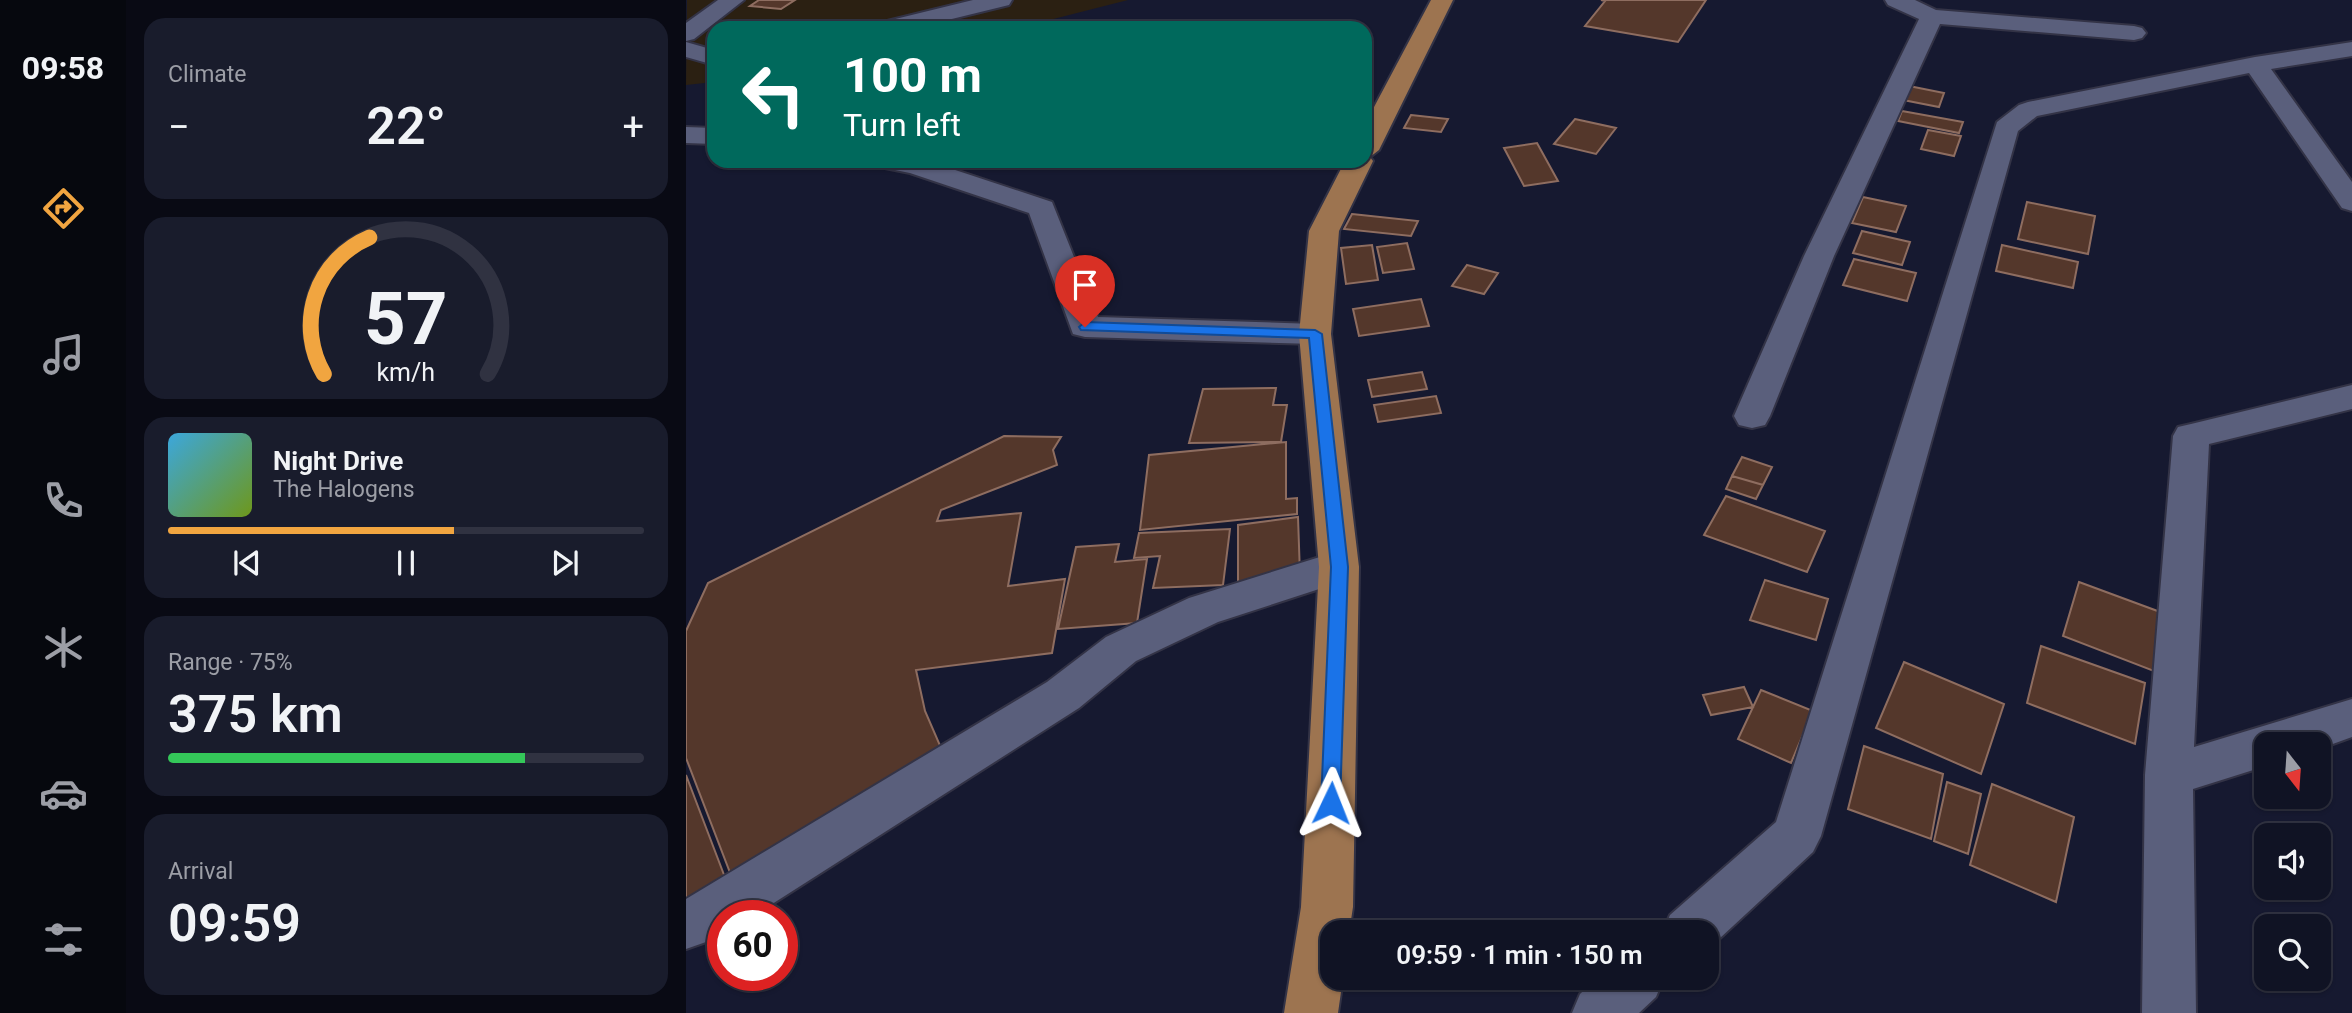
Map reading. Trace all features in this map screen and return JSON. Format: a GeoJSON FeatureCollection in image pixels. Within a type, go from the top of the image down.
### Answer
{"type":"FeatureCollection","features":[{"type":"Feature","properties":{"kind":"main road"},"geometry":{"type":"LineString","coordinates":[[1372,136],[1442,0]]}},
{"type":"Feature","properties":{"kind":"main road"},"geometry":{"type":"LineString","coordinates":[[1311,1013],[1326,907],[1339,567],[1315,334],[1324,231],[1356,168]]}},
{"type":"Feature","properties":{"kind":"street"},"geometry":{"type":"LineString","coordinates":[[686,34],[733,0]]}},
{"type":"Feature","properties":{"kind":"street"},"geometry":{"type":"LineString","coordinates":[[916,21],[1001,0]]}},
{"type":"Feature","properties":{"kind":"street"},"geometry":{"type":"LineString","coordinates":[[1896,0],[1932,16],[2134,33]]}},
{"type":"Feature","properties":{"kind":"street"},"geometry":{"type":"LineString","coordinates":[[1752,416],[1818,256],[1932,16]]}},
{"type":"Feature","properties":{"kind":"street"},"geometry":{"type":"LineString","coordinates":[[686,49],[707,56]]}},
{"type":"Feature","properties":{"kind":"street"},"geometry":{"type":"LineString","coordinates":[[1702,920],[1796,836],[2006,128],[2028,110],[2255,64],[2352,49]]}},
{"type":"Feature","properties":{"kind":"street"},"geometry":{"type":"LineString","coordinates":[[2255,64],[2352,202]]}},
{"type":"Feature","properties":{"kind":"street"},"geometry":{"type":"LineString","coordinates":[[686,135],[707,136]]}},
{"type":"Feature","properties":{"kind":"street"},"geometry":{"type":"LineString","coordinates":[[922,168],[1042,208],[1085,327],[1315,334]]}},
{"type":"Feature","properties":{"kind":"street"},"geometry":{"type":"LineString","coordinates":[[2169,1013],[2169,775],[2191,436],[2352,397]]}},
{"type":"Feature","properties":{"kind":"street"},"geometry":{"type":"LineString","coordinates":[[691,927],[1063,695],[1121,649],[1204,610],[1339,567]]}},
{"type":"Feature","properties":{"kind":"street"},"geometry":{"type":"LineString","coordinates":[[2310,732],[2352,718]]}},
{"type":"Feature","properties":{"kind":"street"},"geometry":{"type":"LineString","coordinates":[[2169,775],[2254,750]]}},
{"type":"Feature","properties":{"kind":"street"},"geometry":{"type":"LineString","coordinates":[[1599,1013],[1624,990]]}},
{"type":"Feature","properties":{"kind":"shaded area"},"geometry":{"type":"Polygon","coordinates":[[[687,0],[1128,0],[1046,21],[707,21],[707,83],[686,85],[687,0]]]}},
{"type":"Feature","properties":{"kind":"building"},"geometry":{"type":"Polygon","coordinates":[[[759,0],[795,0],[781,9],[750,6],[759,0]]]}},
{"type":"Feature","properties":{"kind":"building"},"geometry":{"type":"Polygon","coordinates":[[[1601,0],[1706,0],[1678,42],[1585,26],[1605,1],[1601,0]]]}},
{"type":"Feature","properties":{"kind":"building"},"geometry":{"type":"Polygon","coordinates":[[[1909,86],[1944,93],[1939,107],[1903,100],[1909,86]]]}},
{"type":"Feature","properties":{"kind":"building"},"geometry":{"type":"Polygon","coordinates":[[[1902,111],[1963,122],[1959,133],[1898,121],[1902,111]]]}},
{"type":"Feature","properties":{"kind":"building"},"geometry":{"type":"Polygon","coordinates":[[[1411,115],[1448,119],[1441,132],[1404,128],[1411,115]]]}},
{"type":"Feature","properties":{"kind":"building"},"geometry":{"type":"Polygon","coordinates":[[[1575,119],[1616,128],[1596,154],[1554,144],[1575,119]]]}},
{"type":"Feature","properties":{"kind":"building"},"geometry":{"type":"Polygon","coordinates":[[[1928,130],[1961,136],[1954,156],[1921,149],[1928,130]]]}},
{"type":"Feature","properties":{"kind":"building"},"geometry":{"type":"Polygon","coordinates":[[[1537,143],[1558,181],[1524,186],[1504,148],[1537,143]]]}},
{"type":"Feature","properties":{"kind":"building"},"geometry":{"type":"Polygon","coordinates":[[[1863,197],[1906,206],[1896,232],[1852,223],[1863,197]]]}},
{"type":"Feature","properties":{"kind":"building"},"geometry":{"type":"Polygon","coordinates":[[[2027,202],[2095,216],[2088,254],[2018,239],[2027,202]]]}},
{"type":"Feature","properties":{"kind":"building"},"geometry":{"type":"Polygon","coordinates":[[[1352,214],[1418,221],[1411,236],[1344,229],[1352,214]]]}},
{"type":"Feature","properties":{"kind":"building"},"geometry":{"type":"Polygon","coordinates":[[[1862,231],[1910,242],[1902,265],[1853,253],[1862,231]]]}},
{"type":"Feature","properties":{"kind":"building"},"geometry":{"type":"Polygon","coordinates":[[[1407,243],[1414,269],[1383,273],[1377,247],[1407,243]]]}},
{"type":"Feature","properties":{"kind":"building"},"geometry":{"type":"Polygon","coordinates":[[[1372,245],[1378,280],[1346,284],[1341,248],[1372,245]]]}},
{"type":"Feature","properties":{"kind":"building"},"geometry":{"type":"Polygon","coordinates":[[[2002,245],[2078,262],[2073,288],[1996,271],[2002,245]]]}},
{"type":"Feature","properties":{"kind":"building"},"geometry":{"type":"Polygon","coordinates":[[[1854,259],[1916,273],[1907,301],[1843,285],[1854,259]]]}},
{"type":"Feature","properties":{"kind":"building"},"geometry":{"type":"Polygon","coordinates":[[[1467,265],[1498,273],[1484,294],[1452,286],[1467,265]]]}},
{"type":"Feature","properties":{"kind":"building"},"geometry":{"type":"Polygon","coordinates":[[[1421,299],[1429,326],[1359,336],[1353,309],[1421,299]]]}},
{"type":"Feature","properties":{"kind":"building"},"geometry":{"type":"Polygon","coordinates":[[[1422,372],[1427,389],[1372,397],[1368,380],[1422,372]]]}},
{"type":"Feature","properties":{"kind":"building"},"geometry":{"type":"Polygon","coordinates":[[[1276,388],[1273,405],[1287,405],[1281,442],[1189,443],[1203,389],[1276,388]]]}},
{"type":"Feature","properties":{"kind":"building"},"geometry":{"type":"Polygon","coordinates":[[[1436,396],[1441,413],[1378,422],[1374,405],[1436,396]]]}},
{"type":"Feature","properties":{"kind":"building"},"geometry":{"type":"Polygon","coordinates":[[[1004,436],[1061,437],[1053,450],[1057,465],[941,510],[937,521],[1021,513],[1008,586],[1065,579],[1052,653],[916,670],[925,711],[945,757],[734,883],[686,758],[686,631],[708,583],[1004,436]]]}},
{"type":"Feature","properties":{"kind":"building"},"geometry":{"type":"Polygon","coordinates":[[[1286,442],[1286,499],[1297,498],[1297,514],[1140,530],[1149,455],[1286,442]]]}},
{"type":"Feature","properties":{"kind":"building"},"geometry":{"type":"Polygon","coordinates":[[[1742,457],[1772,467],[1763,485],[1732,476],[1742,457]]]}},
{"type":"Feature","properties":{"kind":"building"},"geometry":{"type":"Polygon","coordinates":[[[1732,476],[1763,485],[1756,499],[1726,489],[1732,476]]]}},
{"type":"Feature","properties":{"kind":"building"},"geometry":{"type":"Polygon","coordinates":[[[1726,496],[1825,531],[1807,572],[1704,535],[1726,496]]]}},
{"type":"Feature","properties":{"kind":"building"},"geometry":{"type":"Polygon","coordinates":[[[1298,517],[1300,575],[1238,582],[1238,525],[1298,517]]]}},
{"type":"Feature","properties":{"kind":"building"},"geometry":{"type":"Polygon","coordinates":[[[1230,529],[1223,585],[1153,588],[1160,556],[1134,558],[1139,533],[1230,529]]]}},
{"type":"Feature","properties":{"kind":"building"},"geometry":{"type":"Polygon","coordinates":[[[1119,544],[1115,562],[1147,559],[1137,623],[1058,629],[1076,547],[1119,544]]]}},
{"type":"Feature","properties":{"kind":"building"},"geometry":{"type":"Polygon","coordinates":[[[1765,580],[1828,599],[1816,640],[1750,620],[1765,580]]]}},
{"type":"Feature","properties":{"kind":"building"},"geometry":{"type":"Polygon","coordinates":[[[2079,582],[2171,616],[2159,673],[2063,636],[2079,582]]]}},
{"type":"Feature","properties":{"kind":"building"},"geometry":{"type":"Polygon","coordinates":[[[2041,646],[2145,683],[2135,744],[2027,703],[2041,646]]]}},
{"type":"Feature","properties":{"kind":"building"},"geometry":{"type":"Polygon","coordinates":[[[1904,662],[2004,704],[1981,774],[1876,728],[1904,662]]]}},
{"type":"Feature","properties":{"kind":"building"},"geometry":{"type":"Polygon","coordinates":[[[1744,687],[1753,707],[1711,715],[1703,695],[1744,687]]]}},
{"type":"Feature","properties":{"kind":"building"},"geometry":{"type":"Polygon","coordinates":[[[1761,690],[1813,711],[1791,763],[1738,739],[1761,690]]]}},
{"type":"Feature","properties":{"kind":"building"},"geometry":{"type":"Polygon","coordinates":[[[1864,746],[1943,774],[1931,839],[1848,809],[1864,746]]]}},
{"type":"Feature","properties":{"kind":"building"},"geometry":{"type":"Polygon","coordinates":[[[686,775],[729,888],[686,909],[686,775]]]}},
{"type":"Feature","properties":{"kind":"building"},"geometry":{"type":"Polygon","coordinates":[[[1947,782],[1981,794],[1968,854],[1934,841],[1947,782]]]}},
{"type":"Feature","properties":{"kind":"building"},"geometry":{"type":"Polygon","coordinates":[[[1992,784],[2074,817],[2056,902],[1970,865],[1992,784]]]}},
{"type":"Feature","properties":{"kind":"route"},"geometry":{"type":"LineString","coordinates":[[1085,327],[1315,334],[1339,567],[1331,803]]}}]}
